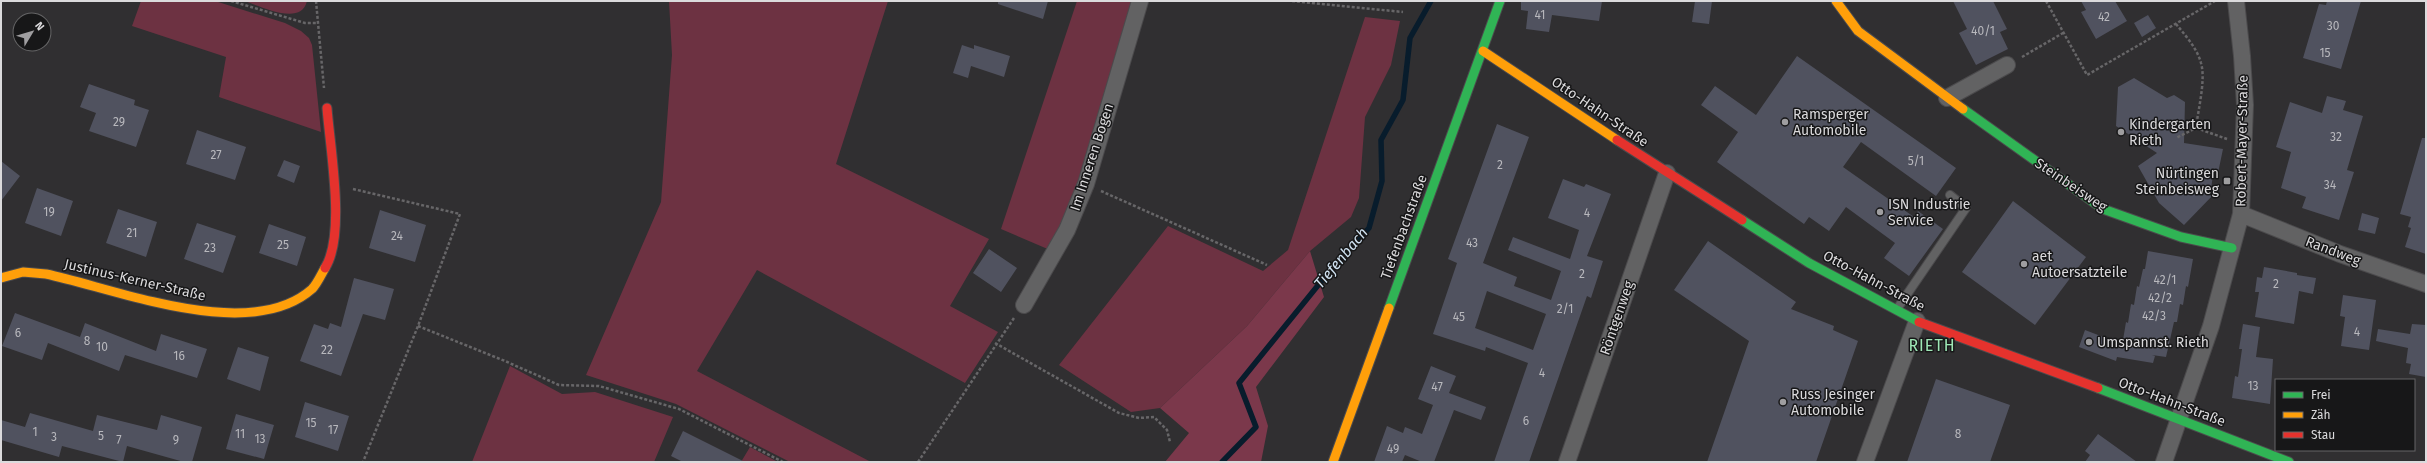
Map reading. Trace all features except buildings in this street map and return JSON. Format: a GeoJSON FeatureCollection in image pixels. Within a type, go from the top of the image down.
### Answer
{"type":"FeatureCollection","features":[{"type":"Feature","properties":{"kind":"street","name":"Im Inneren Bogen"},"geometry":{"type":"LineString","coordinates":[[1024,305],[1068,230],[1086,184],[1140,1]]}},
{"type":"Feature","properties":{"kind":"street","name":"Tiefenbachstraße"},"geometry":{"type":"LineString","coordinates":[[1333,462],[1500,1]]}},
{"type":"Feature","properties":{"kind":"street","name":"Steinbeisweg"},"geometry":{"type":"LineString","coordinates":[[1836,1],[1858,31],[1947,98],[2103,209],[2181,238],[2232,248]]}},
{"type":"Feature","properties":{"kind":"street","name":"Robert-Mayer-Straße"},"geometry":{"type":"LineString","coordinates":[[2164,462],[2211,326],[2241,214],[2245,105],[2242,56],[2236,1]]}},
{"type":"Feature","properties":{"kind":"street","name":"Otto-Hahn-Straße"},"geometry":{"type":"LineString","coordinates":[[1483,51],[1667,173],[1810,263],[1917,322],[2180,419],[2289,462]]}},
{"type":"Feature","properties":{"kind":"street"},"geometry":{"type":"LineString","coordinates":[[1947,98],[2007,65]]}},
{"type":"Feature","properties":{"kind":"street","name":"Justinus-Kerner-Straße"},"geometry":{"type":"LineString","coordinates":[[1,278],[26,272],[55,276],[153,301],[205,310],[259,312],[290,303],[315,287],[329,262],[334,241],[333,184],[326,108]]}},
{"type":"Feature","properties":{"kind":"street","name":"Röntgenweg"},"geometry":{"type":"LineString","coordinates":[[1567,462],[1667,173]]}},
{"type":"Feature","properties":{"kind":"street","name":"Randweg"},"geometry":{"type":"LineString","coordinates":[[2241,214],[2340,254],[2426,284]]}},
{"type":"Feature","properties":{"kind":"street"},"geometry":{"type":"LineString","coordinates":[[1865,462],[1917,322]]}},
{"type":"Feature","properties":{"kind":"lane"},"geometry":{"type":"LineString","coordinates":[[1896,310],[1966,208],[1950,195]]}},
{"type":"Feature","properties":{"kind":"path"},"geometry":{"type":"LineString","coordinates":[[231,1],[305,23],[317,23]]}},
{"type":"Feature","properties":{"kind":"path"},"geometry":{"type":"LineString","coordinates":[[316,1],[326,108]]}},
{"type":"Feature","properties":{"kind":"path"},"geometry":{"type":"LineString","coordinates":[[1292,1],[1403,12]]}},
{"type":"Feature","properties":{"kind":"path"},"geometry":{"type":"LineString","coordinates":[[2046,1],[2087,75],[2215,1]]}},
{"type":"Feature","properties":{"kind":"path"},"geometry":{"type":"LineString","coordinates":[[2176,24],[2186,37],[2201,62],[2202,75],[2196,128]]}},
{"type":"Feature","properties":{"kind":"path"},"geometry":{"type":"LineString","coordinates":[[2007,65],[2063,33]]}},
{"type":"Feature","properties":{"kind":"path"},"geometry":{"type":"LineString","coordinates":[[2176,138],[2196,128],[2219,136]]}},
{"type":"Feature","properties":{"kind":"path"},"geometry":{"type":"LineString","coordinates":[[333,184],[460,214],[418,326],[363,462]]}},
{"type":"Feature","properties":{"kind":"path"},"geometry":{"type":"LineString","coordinates":[[1086,184],[1267,265]]}},
{"type":"Feature","properties":{"kind":"path"},"geometry":{"type":"LineString","coordinates":[[918,462],[995,342],[1024,305]]}},
{"type":"Feature","properties":{"kind":"path"},"geometry":{"type":"LineString","coordinates":[[418,326],[505,361],[559,385],[599,386],[678,409],[783,462]]}},
{"type":"Feature","properties":{"kind":"path"},"geometry":{"type":"LineString","coordinates":[[995,342],[1119,413],[1139,418],[1154,417],[1167,430],[1170,442]]}},
{"type":"Feature","properties":{"kind":"shaded area"},"geometry":{"type":"Polygon","coordinates":[[[141,1],[215,1],[285,23],[301,31],[309,38],[312,45],[321,132],[219,97],[226,57],[132,26],[141,1]]]}},
{"type":"Feature","properties":{"kind":"shaded area"},"geometry":{"type":"Polygon","coordinates":[[[244,1],[307,1],[303,9],[297,13],[289,14],[280,13],[244,1]]]}},
{"type":"Feature","properties":{"kind":"shaded area"},"geometry":{"type":"Polygon","coordinates":[[[669,1],[888,1],[836,164],[989,239],[950,306],[998,332],[965,383],[757,270],[697,371],[871,462],[790,462],[676,404],[586,375],[661,202],[672,55],[669,1]]]}},
{"type":"Feature","properties":{"kind":"shaded area"},"geometry":{"type":"Polygon","coordinates":[[[1077,1],[1136,1],[1073,204],[1050,250],[1001,229],[1077,1]]]}},
{"type":"Feature","properties":{"kind":"shaded area"},"geometry":{"type":"Polygon","coordinates":[[[1365,17],[1400,21],[1391,65],[1365,117],[1359,198],[1351,217],[1310,251],[1247,326],[1160,408],[1131,412],[1059,365],[1168,226],[1263,271],[1288,250],[1365,17]]]}},
{"type":"Feature","properties":{"kind":"shaded area"},"geometry":{"type":"Polygon","coordinates":[[[1310,251],[1324,297],[1256,387],[1268,426],[1261,462],[1165,462],[1189,433],[1160,408],[1247,326],[1310,251]]]}},
{"type":"Feature","properties":{"kind":"shaded area"},"geometry":{"type":"Polygon","coordinates":[[[510,366],[562,394],[595,392],[673,417],[654,462],[472,462],[510,366]]]}},
{"type":"Feature","properties":{"kind":"shaded area"},"geometry":{"type":"Polygon","coordinates":[[[750,447],[778,462],[741,462],[750,447]]]}},
{"type":"Feature","properties":{"kind":"waterway","name":"Tiefenbach"},"geometry":{"type":"LineString","coordinates":[[1222,462],[1256,427],[1239,383],[1328,273],[1369,228],[1382,181],[1381,140],[1403,100],[1410,38],[1431,1]]}},
{"type":"Feature","properties":{"kind":"traffic: fast"},"geometry":{"type":"LineString","coordinates":[[1389,308],[1500,1]]}},
{"type":"Feature","properties":{"kind":"traffic: fast"},"geometry":{"type":"LineString","coordinates":[[1963,109],[2103,209],[2181,237],[2232,248]]}},
{"type":"Feature","properties":{"kind":"traffic: fast"},"geometry":{"type":"LineString","coordinates":[[1742,220],[1809,263],[1919,322]]}},
{"type":"Feature","properties":{"kind":"traffic: fast"},"geometry":{"type":"LineString","coordinates":[[2098,388],[2289,462]]}},
{"type":"Feature","properties":{"kind":"traffic: slow"},"geometry":{"type":"LineString","coordinates":[[1836,1],[1858,31],[1963,109]]}},
{"type":"Feature","properties":{"kind":"traffic: slow"},"geometry":{"type":"LineString","coordinates":[[1483,51],[1617,140]]}},
{"type":"Feature","properties":{"kind":"traffic: slow"},"geometry":{"type":"LineString","coordinates":[[1,278],[23,272],[46,274],[145,300],[182,308],[219,312],[254,312],[286,305],[312,289],[325,268]]}},
{"type":"Feature","properties":{"kind":"traffic: slow"},"geometry":{"type":"LineString","coordinates":[[1333,462],[1389,308]]}},
{"type":"Feature","properties":{"kind":"traffic: jam"},"geometry":{"type":"LineString","coordinates":[[325,268],[331,253],[335,235],[336,213],[327,108]]}},
{"type":"Feature","properties":{"kind":"traffic: jam"},"geometry":{"type":"LineString","coordinates":[[1617,140],[1742,220]]}},
{"type":"Feature","properties":{"kind":"traffic: jam"},"geometry":{"type":"LineString","coordinates":[[1919,322],[2098,388]]}},
{"type":"Feature","properties":{"kind":"place","name":"Ramsperger Automobile"},"geometry":{"type":"Point","coordinates":[1785,122]}},
{"type":"Feature","properties":{"kind":"place","name":"Kindergarten Rieth"},"geometry":{"type":"Point","coordinates":[2121,132]}},
{"type":"Feature","properties":{"kind":"place","name":"Nürtingen Steinbeisweg"},"geometry":{"type":"Point","coordinates":[2227,181]}},
{"type":"Feature","properties":{"kind":"place","name":"ISN Industrie Service"},"geometry":{"type":"Point","coordinates":[1880,212]}},
{"type":"Feature","properties":{"kind":"place","name":"aet Autoersatzteile"},"geometry":{"type":"Point","coordinates":[2024,264]}},
{"type":"Feature","properties":{"kind":"place","name":"Umspannst. Rieth"},"geometry":{"type":"Point","coordinates":[2089,342]}},
{"type":"Feature","properties":{"kind":"place","name":"Russ Jesinger Automobile"},"geometry":{"type":"Point","coordinates":[1783,402]}},
{"type":"Feature","properties":{"kind":"district","name":"RIETH"},"geometry":{"type":"Point","coordinates":[1932,345]}}]}
